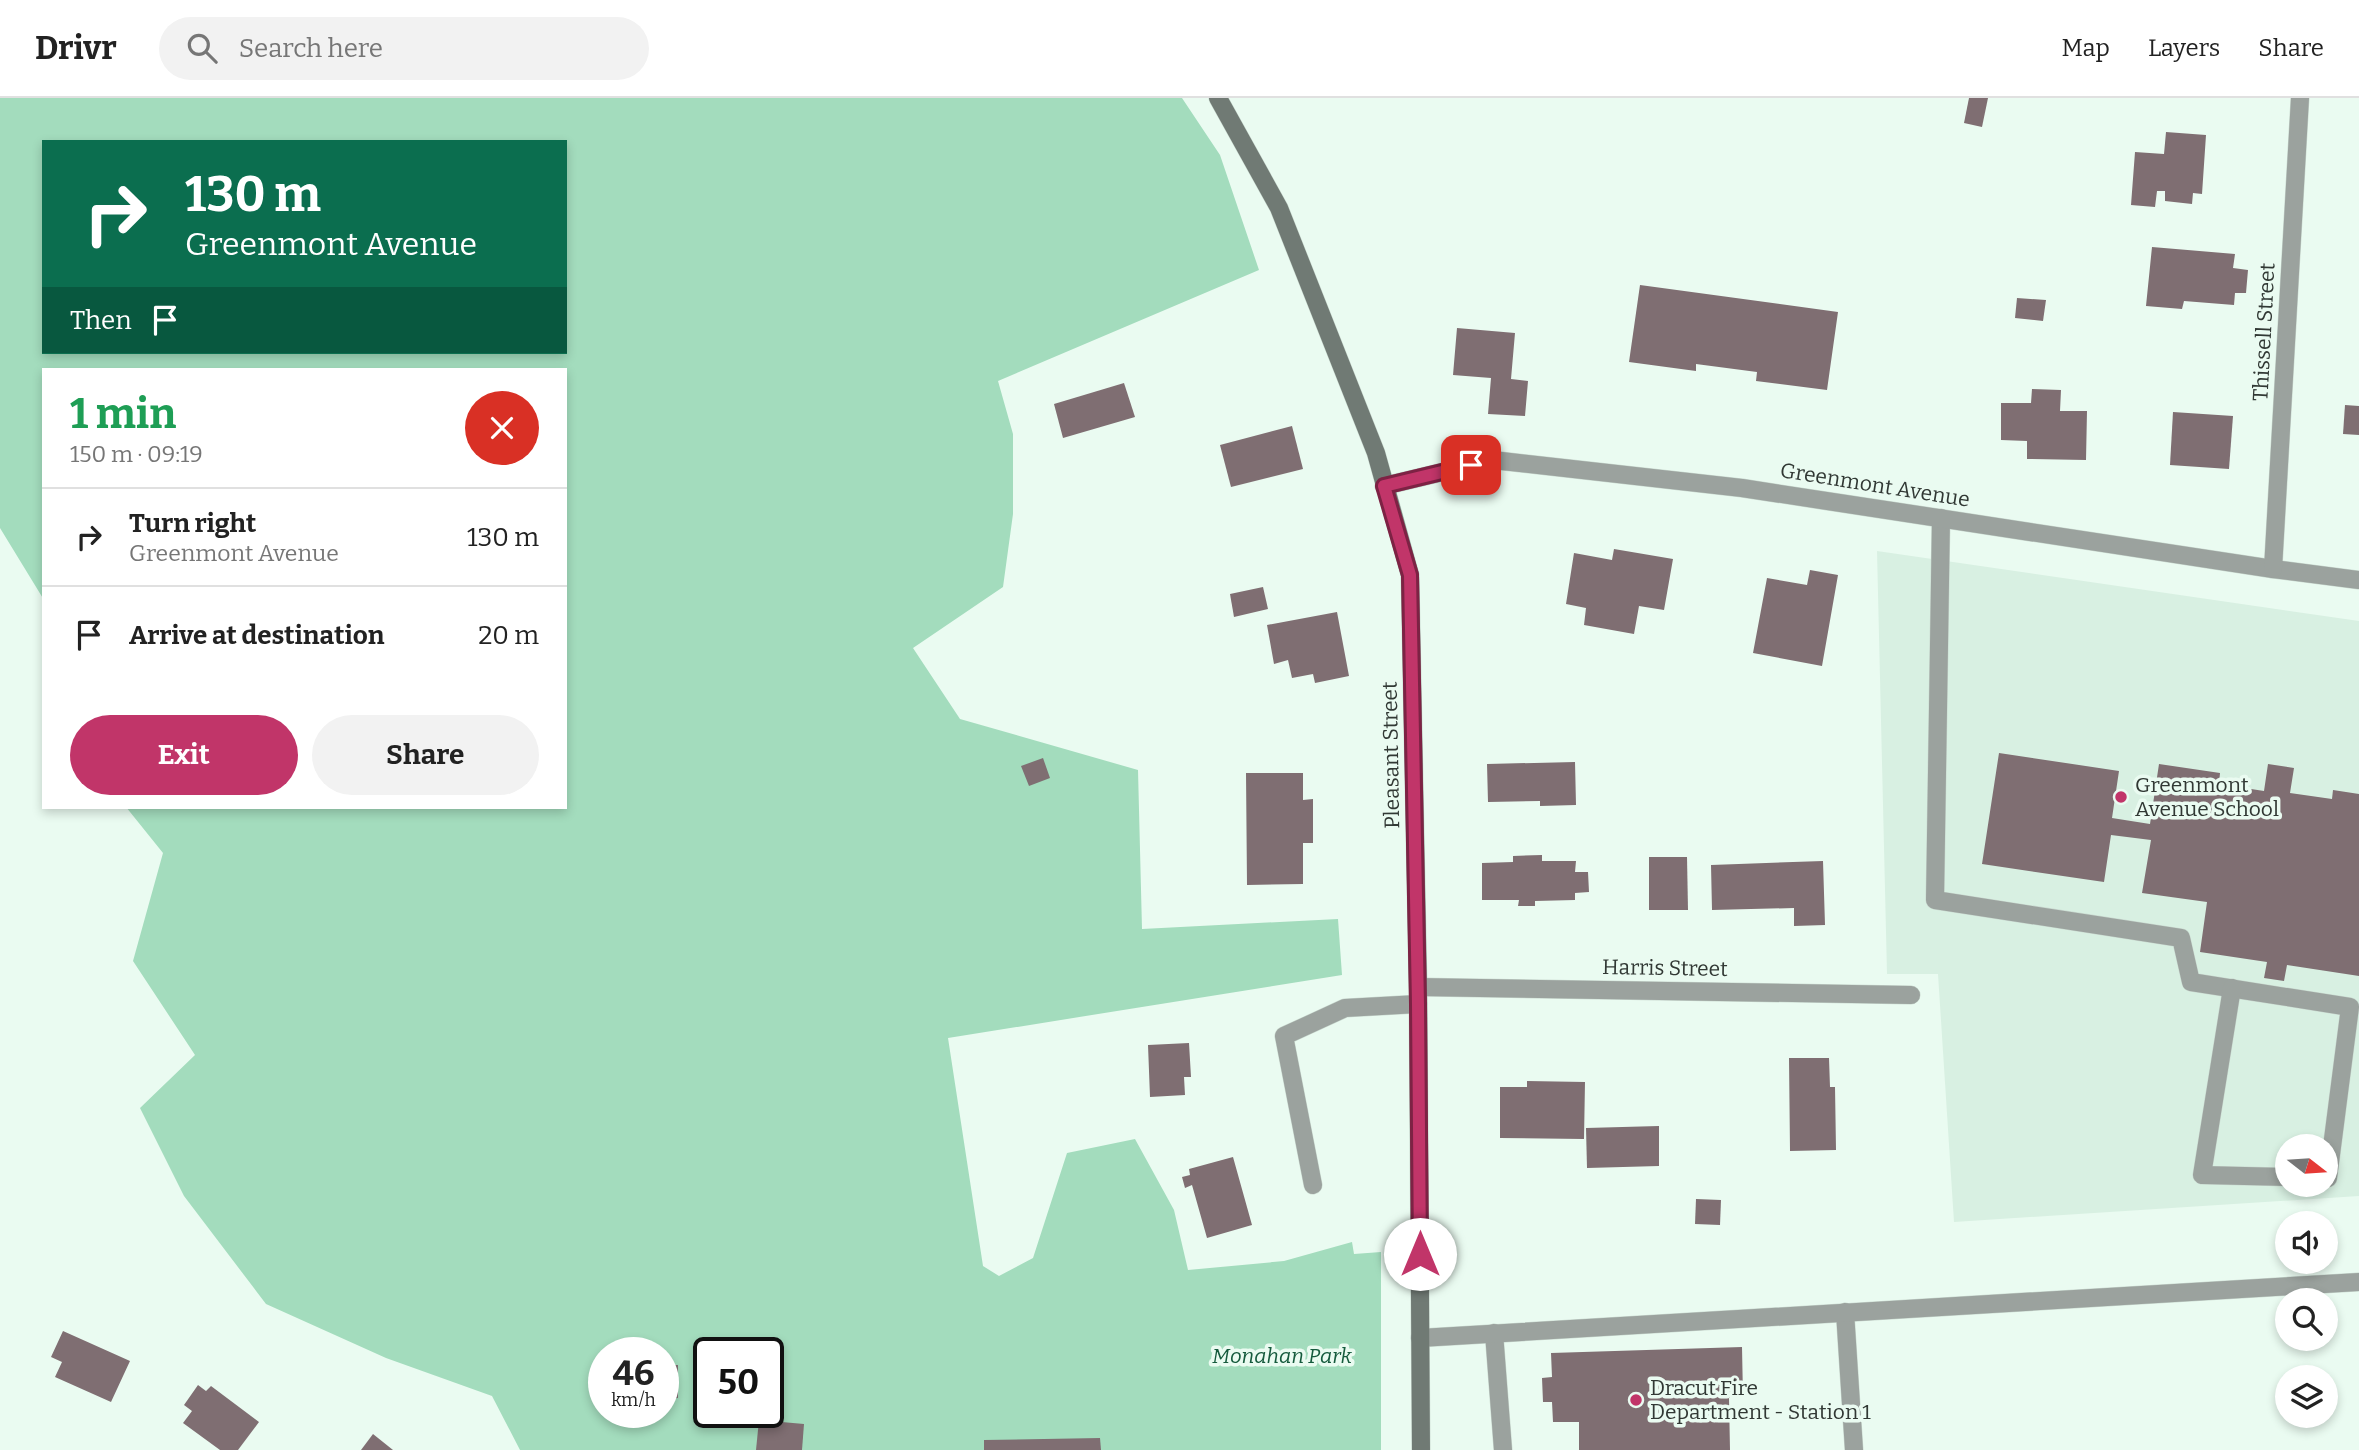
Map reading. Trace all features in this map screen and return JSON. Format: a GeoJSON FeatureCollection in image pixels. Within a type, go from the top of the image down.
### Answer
{"type":"FeatureCollection","features":[{"type":"Feature","properties":{"kind":"main road","name":"Pleasant Street"},"geometry":{"type":"LineString","coordinates":[[1218,98],[1279,208],[1376,453],[1410,575],[1418,995],[1421,1450]]}},
{"type":"Feature","properties":{"kind":"street","name":"Thissell Street"},"geometry":{"type":"LineString","coordinates":[[2273,569],[2300,98]]}},
{"type":"Feature","properties":{"kind":"street","name":"Greenmont Avenue"},"geometry":{"type":"LineString","coordinates":[[1384,486],[1493,460],[1742,488],[2359,580]]}},
{"type":"Feature","properties":{"kind":"street"},"geometry":{"type":"LineString","coordinates":[[1941,518],[1935,900],[2181,938],[2191,982],[2350,1007],[2334,1134]]}},
{"type":"Feature","properties":{"kind":"street"},"geometry":{"type":"LineString","coordinates":[[2232,988],[2202,1175],[2275,1177]]}},
{"type":"Feature","properties":{"kind":"street","name":"Harris Street"},"geometry":{"type":"LineString","coordinates":[[1313,1185],[1284,1036],[1345,1008],[1418,995],[1911,995]]}},
{"type":"Feature","properties":{"kind":"street"},"geometry":{"type":"LineString","coordinates":[[1420,1338],[2359,1282]]}},
{"type":"Feature","properties":{"kind":"street"},"geometry":{"type":"LineString","coordinates":[[1845,1312],[1854,1450]]}},
{"type":"Feature","properties":{"kind":"street"},"geometry":{"type":"LineString","coordinates":[[1494,1334],[1503,1450]]}},
{"type":"Feature","properties":{"kind":"shaded area","name":"Greenmont Avenue School"},"geometry":{"type":"Polygon","coordinates":[[[1877,551],[2359,621],[2359,1196],[1954,1222],[1938,974],[1887,974],[1877,551]]]}},
{"type":"Feature","properties":{"kind":"green space","name":"Monahan Park"},"geometry":{"type":"Polygon","coordinates":[[[0,98],[1182,98],[1220,155],[1259,270],[998,381],[1013,434],[1013,514],[1003,587],[913,648],[960,719],[1138,770],[1142,929],[1338,919],[1342,975],[948,1038],[983,1266],[999,1276],[1033,1258],[1067,1153],[1135,1139],[1174,1210],[1188,1270],[1284,1261],[1352,1242],[1354,1254],[1381,1252],[1381,1450],[520,1450],[492,1396],[386,1358],[266,1304],[184,1196],[140,1108],[195,1055],[133,961],[163,853],[128,809],[567,809],[567,368],[42,368],[42,597],[0,528],[0,98]]]}},
{"type":"Feature","properties":{"kind":"building"},"geometry":{"type":"Polygon","coordinates":[[[1969,98],[1988,98],[1982,127],[1964,123],[1969,98]]]}},
{"type":"Feature","properties":{"kind":"building"},"geometry":{"type":"Polygon","coordinates":[[[2166,132],[2206,135],[2202,194],[2193,193],[2192,204],[2165,201],[2165,191],[2157,191],[2155,207],[2131,205],[2135,152],[2164,154],[2166,132]]]}},
{"type":"Feature","properties":{"kind":"building"},"geometry":{"type":"Polygon","coordinates":[[[2152,247],[2235,254],[2233,268],[2248,270],[2246,293],[2235,293],[2234,305],[2184,301],[2182,309],[2146,306],[2152,247]]]}},
{"type":"Feature","properties":{"kind":"building"},"geometry":{"type":"Polygon","coordinates":[[[1640,285],[1838,312],[1827,390],[1756,381],[1757,372],[1696,364],[1696,371],[1629,362],[1640,285]]]}},
{"type":"Feature","properties":{"kind":"building"},"geometry":{"type":"Polygon","coordinates":[[[2017,298],[2046,300],[2043,321],[2015,318],[2017,298]]]}},
{"type":"Feature","properties":{"kind":"building"},"geometry":{"type":"Polygon","coordinates":[[[1457,328],[1515,333],[1511,379],[1528,381],[1525,416],[1488,414],[1491,378],[1453,375],[1457,328]]]}},
{"type":"Feature","properties":{"kind":"building"},"geometry":{"type":"Polygon","coordinates":[[[1124,383],[1135,417],[1063,438],[1054,404],[1124,383]]]}},
{"type":"Feature","properties":{"kind":"building"},"geometry":{"type":"Polygon","coordinates":[[[2032,389],[2061,390],[2060,411],[2087,411],[2086,460],[2027,459],[2027,441],[2001,440],[2001,403],[2031,403],[2032,389]]]}},
{"type":"Feature","properties":{"kind":"building"},"geometry":{"type":"Polygon","coordinates":[[[2345,405],[2359,406],[2359,435],[2343,434],[2345,405]]]}},
{"type":"Feature","properties":{"kind":"building"},"geometry":{"type":"Polygon","coordinates":[[[2173,412],[2233,416],[2229,469],[2170,465],[2173,412]]]}},
{"type":"Feature","properties":{"kind":"building"},"geometry":{"type":"Polygon","coordinates":[[[1292,426],[1303,469],[1231,487],[1220,445],[1292,426]]]}},
{"type":"Feature","properties":{"kind":"building"},"geometry":{"type":"Polygon","coordinates":[[[1614,549],[1673,559],[1664,610],[1639,606],[1634,634],[1584,625],[1586,608],[1566,604],[1574,553],[1612,560],[1614,549]]]}},
{"type":"Feature","properties":{"kind":"building"},"geometry":{"type":"Polygon","coordinates":[[[1810,570],[1838,575],[1822,666],[1753,653],[1767,578],[1807,585],[1810,570]]]}},
{"type":"Feature","properties":{"kind":"building"},"geometry":{"type":"Polygon","coordinates":[[[1263,587],[1268,609],[1234,617],[1230,594],[1263,587]]]}},
{"type":"Feature","properties":{"kind":"building"},"geometry":{"type":"Polygon","coordinates":[[[1337,612],[1349,676],[1315,683],[1313,674],[1292,678],[1288,660],[1274,664],[1267,625],[1337,612]]]}},
{"type":"Feature","properties":{"kind":"building"},"geometry":{"type":"Polygon","coordinates":[[[1999,753],[2119,771],[2112,818],[2150,824],[2159,764],[2220,773],[2219,784],[2264,791],[2268,764],[2294,768],[2290,793],[2332,799],[2333,790],[2359,794],[2359,976],[2287,965],[2284,981],[2264,978],[2267,962],[2200,952],[2207,902],[2142,893],[2151,840],[2111,835],[2104,882],[1982,864],[1999,753]]]}},
{"type":"Feature","properties":{"kind":"building"},"geometry":{"type":"Polygon","coordinates":[[[1043,758],[1050,778],[1029,786],[1021,766],[1043,758]]]}},
{"type":"Feature","properties":{"kind":"building"},"geometry":{"type":"Polygon","coordinates":[[[1575,762],[1576,805],[1540,806],[1540,801],[1488,802],[1487,764],[1575,762]]]}},
{"type":"Feature","properties":{"kind":"building"},"geometry":{"type":"Polygon","coordinates":[[[1246,773],[1303,773],[1303,800],[1313,799],[1313,843],[1303,843],[1303,884],[1247,885],[1246,773]]]}},
{"type":"Feature","properties":{"kind":"building"},"geometry":{"type":"Polygon","coordinates":[[[1542,855],[1542,861],[1576,861],[1575,872],[1588,872],[1589,892],[1575,893],[1575,900],[1535,901],[1535,906],[1518,906],[1519,900],[1482,900],[1482,863],[1513,862],[1513,856],[1542,855]]]}},
{"type":"Feature","properties":{"kind":"building"},"geometry":{"type":"Polygon","coordinates":[[[1649,857],[1687,857],[1688,910],[1649,910],[1649,857]]]}},
{"type":"Feature","properties":{"kind":"building"},"geometry":{"type":"Polygon","coordinates":[[[1823,861],[1825,925],[1794,926],[1794,908],[1712,910],[1711,865],[1823,861]]]}},
{"type":"Feature","properties":{"kind":"building"},"geometry":{"type":"Polygon","coordinates":[[[1189,1043],[1191,1077],[1184,1077],[1185,1095],[1150,1097],[1148,1045],[1189,1043]]]}},
{"type":"Feature","properties":{"kind":"building"},"geometry":{"type":"Polygon","coordinates":[[[1789,1058],[1829,1058],[1830,1087],[1835,1087],[1836,1150],[1790,1151],[1789,1058]]]}},
{"type":"Feature","properties":{"kind":"building"},"geometry":{"type":"Polygon","coordinates":[[[1527,1081],[1585,1082],[1584,1139],[1500,1138],[1500,1087],[1527,1087],[1527,1081]]]}},
{"type":"Feature","properties":{"kind":"building"},"geometry":{"type":"Polygon","coordinates":[[[1659,1126],[1659,1166],[1587,1168],[1586,1128],[1659,1126]]]}},
{"type":"Feature","properties":{"kind":"building"},"geometry":{"type":"Polygon","coordinates":[[[1233,1157],[1252,1225],[1207,1238],[1192,1185],[1185,1188],[1182,1177],[1190,1175],[1189,1169],[1233,1157]]]}},
{"type":"Feature","properties":{"kind":"building"},"geometry":{"type":"Polygon","coordinates":[[[1696,1199],[1721,1200],[1720,1225],[1695,1224],[1696,1199]]]}},
{"type":"Feature","properties":{"kind":"building"},"geometry":{"type":"Polygon","coordinates":[[[63,1331],[130,1361],[111,1402],[55,1377],[62,1362],[51,1357],[63,1331]]]}},
{"type":"Feature","properties":{"kind":"building","name":"Dracut Fire Department - Station 1"},"geometry":{"type":"Polygon","coordinates":[[[1742,1347],[1743,1397],[1729,1398],[1730,1450],[1579,1450],[1579,1422],[1553,1422],[1552,1402],[1543,1402],[1542,1378],[1552,1377],[1551,1353],[1742,1347]]]}},
{"type":"Feature","properties":{"kind":"building"},"geometry":{"type":"Polygon","coordinates":[[[198,1385],[206,1391],[211,1386],[259,1422],[238,1450],[220,1450],[183,1423],[192,1411],[184,1405],[198,1385]]]}},
{"type":"Feature","properties":{"kind":"building"},"geometry":{"type":"Polygon","coordinates":[[[784,1422],[804,1424],[802,1450],[756,1450],[758,1428],[784,1428],[784,1422]]]}},
{"type":"Feature","properties":{"kind":"building"},"geometry":{"type":"Polygon","coordinates":[[[373,1434],[393,1450],[361,1450],[373,1434]]]}},
{"type":"Feature","properties":{"kind":"building"},"geometry":{"type":"Polygon","coordinates":[[[1100,1438],[1101,1450],[984,1450],[984,1440],[1100,1438]]]}},
{"type":"Feature","properties":{"kind":"place","name":"Greenmont Avenue School"},"geometry":{"type":"Point","coordinates":[2121,797]}},
{"type":"Feature","properties":{"kind":"place","name":"Dracut Fire Department - Station 1"},"geometry":{"type":"Point","coordinates":[1636,1400]}},
{"type":"Feature","properties":{"kind":"route"},"geometry":{"type":"LineString","coordinates":[[1420,1254],[1412,614],[1410,575],[1384,486],[1471,465]]}}]}
